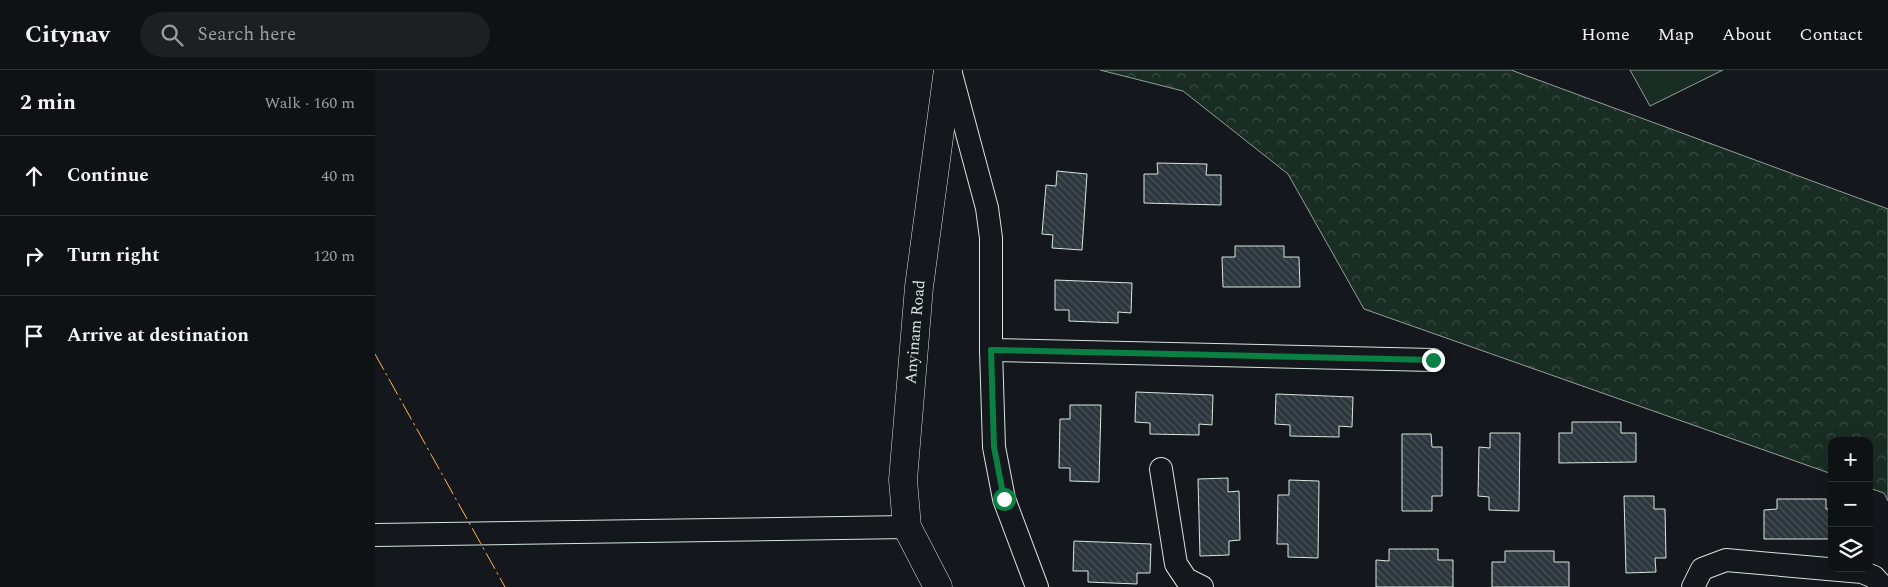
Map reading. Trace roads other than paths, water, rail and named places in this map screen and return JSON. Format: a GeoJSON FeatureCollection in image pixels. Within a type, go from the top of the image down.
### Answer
{"type":"FeatureCollection","features":[{"type":"Feature","properties":{"kind":"street"},"geometry":{"type":"LineString","coordinates":[[949,70],[987,208],[991,238],[991,350],[994,447],[1004,499],[1037,587]]}},
{"type":"Feature","properties":{"kind":"street","name":"Anyinam Road"},"geometry":{"type":"LineString","coordinates":[[938,587],[907,527],[903,480],[911,365],[919,287],[949,70]]}},
{"type":"Feature","properties":{"kind":"street"},"geometry":{"type":"LineString","coordinates":[[991,350],[1433,360]]}},
{"type":"Feature","properties":{"kind":"street"},"geometry":{"type":"LineString","coordinates":[[1161,468],[1176,564],[1186,579],[1202,587]]}},
{"type":"Feature","properties":{"kind":"street"},"geometry":{"type":"LineString","coordinates":[[375,535],[907,527]]}},
{"type":"Feature","properties":{"kind":"street"},"geometry":{"type":"LineString","coordinates":[[1693,587],[1702,569],[1726,560],[1862,572],[1874,577],[1883,587]]}}]}
